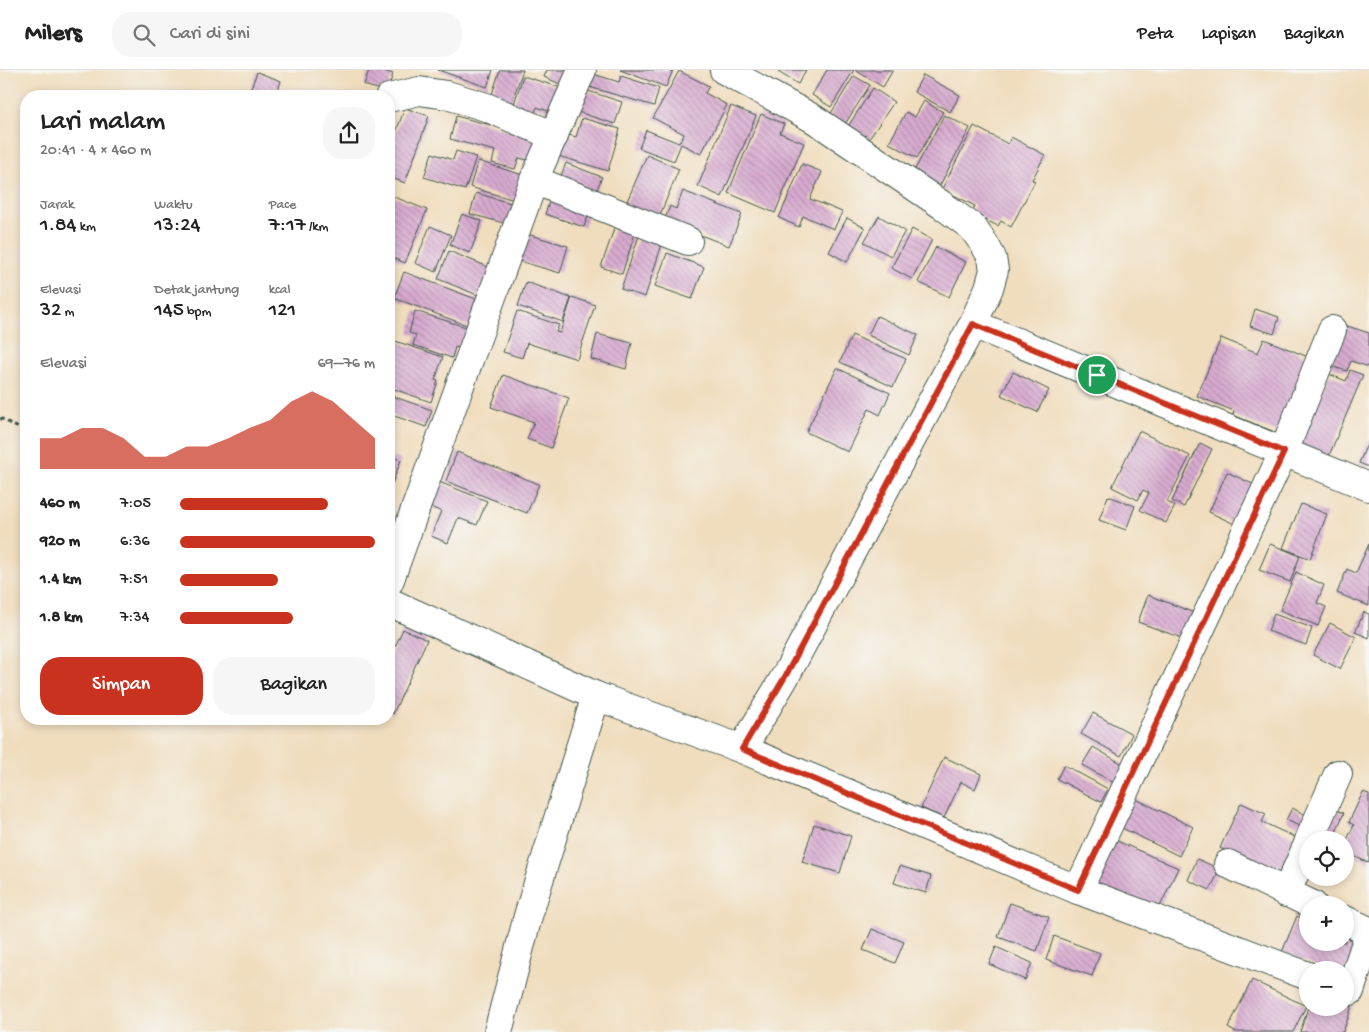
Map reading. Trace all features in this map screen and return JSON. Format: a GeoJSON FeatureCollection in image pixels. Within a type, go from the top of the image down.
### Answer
{"type":"FeatureCollection","features":[{"type":"Feature","properties":{"kind":"street"},"geometry":{"type":"LineString","coordinates":[[395,565],[534,180],[582,70]]}},
{"type":"Feature","properties":{"kind":"street"},"geometry":{"type":"LineString","coordinates":[[724,70],[814,119],[942,205],[972,228],[992,258],[994,270],[989,288],[973,324],[786,675],[742,749]]}},
{"type":"Feature","properties":{"kind":"street"},"geometry":{"type":"LineString","coordinates":[[395,96],[419,90],[447,95],[486,107],[554,136]]}},
{"type":"Feature","properties":{"kind":"street"},"geometry":{"type":"LineString","coordinates":[[534,180],[688,241]]}},
{"type":"Feature","properties":{"kind":"street"},"geometry":{"type":"LineString","coordinates":[[973,324],[1369,487]]}},
{"type":"Feature","properties":{"kind":"street"},"geometry":{"type":"LineString","coordinates":[[1078,890],[1284,452],[1332,330]]}},
{"type":"Feature","properties":{"kind":"street"},"geometry":{"type":"LineString","coordinates":[[395,605],[596,696],[742,749],[1078,890],[1299,973]]}},
{"type":"Feature","properties":{"kind":"street"},"geometry":{"type":"LineString","coordinates":[[498,1032],[528,916],[596,696]]}},
{"type":"Feature","properties":{"kind":"street"},"geometry":{"type":"LineString","coordinates":[[1313,831],[1338,774]]}},
{"type":"Feature","properties":{"kind":"street"},"geometry":{"type":"LineString","coordinates":[[1228,864],[1299,899]]}},
{"type":"Feature","properties":{"kind":"street"},"geometry":{"type":"LineString","coordinates":[[1286,893],[1299,864]]}},
{"type":"Feature","properties":{"kind":"street"},"geometry":{"type":"LineString","coordinates":[[1354,924],[1369,932],[1355,991]]}},
{"type":"Feature","properties":{"kind":"path"},"geometry":{"type":"LineString","coordinates":[[0,418],[20,429]]}},
{"type":"Feature","properties":{"kind":"building"},"geometry":{"type":"Polygon","coordinates":[[[369,70],[382,70],[393,74],[388,90],[364,85],[369,70]]]}},
{"type":"Feature","properties":{"kind":"building"},"geometry":{"type":"Polygon","coordinates":[[[438,70],[493,70],[487,87],[438,70]]]}},
{"type":"Feature","properties":{"kind":"building"},"geometry":{"type":"Polygon","coordinates":[[[500,70],[523,70],[510,107],[490,100],[500,70]]]}},
{"type":"Feature","properties":{"kind":"building"},"geometry":{"type":"Polygon","coordinates":[[[547,70],[571,70],[565,86],[544,77],[547,70]]]}},
{"type":"Feature","properties":{"kind":"building"},"geometry":{"type":"Polygon","coordinates":[[[620,70],[673,70],[666,87],[620,70]]]}},
{"type":"Feature","properties":{"kind":"building"},"geometry":{"type":"Polygon","coordinates":[[[779,70],[806,70],[798,84],[778,72],[779,70]]]}},
{"type":"Feature","properties":{"kind":"building"},"geometry":{"type":"Polygon","coordinates":[[[827,70],[854,70],[831,107],[812,95],[827,70]]]}},
{"type":"Feature","properties":{"kind":"building"},"geometry":{"type":"Polygon","coordinates":[[[855,70],[893,70],[883,87],[855,70]]]}},
{"type":"Feature","properties":{"kind":"building"},"geometry":{"type":"Polygon","coordinates":[[[679,71],[709,86],[705,93],[727,105],[701,154],[681,144],[674,161],[639,148],[646,130],[679,143],[684,134],[653,118],[679,71]]]}},
{"type":"Feature","properties":{"kind":"building"},"geometry":{"type":"Polygon","coordinates":[[[257,72],[281,81],[278,90],[250,90],[257,72]]]}},
{"type":"Feature","properties":{"kind":"building"},"geometry":{"type":"Polygon","coordinates":[[[590,73],[619,82],[621,76],[659,88],[654,106],[586,86],[590,73]]]}},
{"type":"Feature","properties":{"kind":"building"},"geometry":{"type":"Polygon","coordinates":[[[923,75],[960,95],[950,112],[914,92],[923,75]]]}},
{"type":"Feature","properties":{"kind":"building"},"geometry":{"type":"Polygon","coordinates":[[[523,76],[562,88],[554,113],[537,107],[532,120],[511,113],[523,76]]]}},
{"type":"Feature","properties":{"kind":"building"},"geometry":{"type":"Polygon","coordinates":[[[854,76],[870,85],[845,124],[830,115],[854,76]]]}},
{"type":"Feature","properties":{"kind":"building"},"geometry":{"type":"Polygon","coordinates":[[[873,88],[894,102],[865,145],[845,131],[873,88]]]}},
{"type":"Feature","properties":{"kind":"building"},"geometry":{"type":"Polygon","coordinates":[[[585,90],[622,102],[615,124],[578,112],[585,90]]]}},
{"type":"Feature","properties":{"kind":"building"},"geometry":{"type":"Polygon","coordinates":[[[924,101],[943,112],[917,158],[889,143],[906,112],[915,117],[924,101]]]}},
{"type":"Feature","properties":{"kind":"building"},"geometry":{"type":"Polygon","coordinates":[[[731,106],[756,116],[722,197],[698,186],[731,106]]]}},
{"type":"Feature","properties":{"kind":"building"},"geometry":{"type":"Polygon","coordinates":[[[405,108],[429,116],[405,183],[395,179],[395,134],[405,108]]]}},
{"type":"Feature","properties":{"kind":"building"},"geometry":{"type":"Polygon","coordinates":[[[761,114],[784,124],[780,133],[804,143],[775,213],[728,193],[761,114]]]}},
{"type":"Feature","properties":{"kind":"building"},"geometry":{"type":"Polygon","coordinates":[[[944,115],[970,128],[938,189],[912,175],[944,115]]]}},
{"type":"Feature","properties":{"kind":"building"},"geometry":{"type":"Polygon","coordinates":[[[456,116],[537,137],[531,161],[519,158],[515,169],[492,163],[495,151],[450,139],[456,116]]]}},
{"type":"Feature","properties":{"kind":"building"},"geometry":{"type":"Polygon","coordinates":[[[582,118],[620,129],[608,171],[555,155],[562,133],[576,137],[582,118]]]}},
{"type":"Feature","properties":{"kind":"building"},"geometry":{"type":"Polygon","coordinates":[[[974,126],[1008,144],[1011,137],[1045,155],[1032,180],[1035,181],[1011,227],[1001,221],[998,226],[971,213],[975,206],[942,189],[974,126]]]}},
{"type":"Feature","properties":{"kind":"building"},"geometry":{"type":"Polygon","coordinates":[[[456,151],[476,157],[465,190],[424,177],[432,153],[453,160],[456,151]]]}},
{"type":"Feature","properties":{"kind":"building"},"geometry":{"type":"Polygon","coordinates":[[[647,155],[679,169],[657,222],[624,208],[647,155]]]}},
{"type":"Feature","properties":{"kind":"building"},"geometry":{"type":"Polygon","coordinates":[[[478,161],[526,176],[518,201],[470,187],[478,161]]]}},
{"type":"Feature","properties":{"kind":"building"},"geometry":{"type":"Polygon","coordinates":[[[566,163],[602,177],[594,197],[558,183],[566,163]]]}},
{"type":"Feature","properties":{"kind":"building"},"geometry":{"type":"Polygon","coordinates":[[[802,164],[822,172],[810,199],[842,212],[834,229],[803,216],[799,227],[779,218],[802,164]]]}},
{"type":"Feature","properties":{"kind":"building"},"geometry":{"type":"Polygon","coordinates":[[[683,191],[742,214],[729,246],[664,221],[670,206],[676,209],[683,191]]]}},
{"type":"Feature","properties":{"kind":"building"},"geometry":{"type":"Polygon","coordinates":[[[476,193],[517,205],[511,225],[470,214],[476,193]]]}},
{"type":"Feature","properties":{"kind":"building"},"geometry":{"type":"Polygon","coordinates":[[[552,194],[591,208],[584,227],[545,214],[552,194]]]}},
{"type":"Feature","properties":{"kind":"building"},"geometry":{"type":"Polygon","coordinates":[[[395,197],[427,210],[405,263],[395,259],[395,197]]]}},
{"type":"Feature","properties":{"kind":"building"},"geometry":{"type":"Polygon","coordinates":[[[462,214],[482,221],[470,253],[450,245],[462,214]]]}},
{"type":"Feature","properties":{"kind":"building"},"geometry":{"type":"Polygon","coordinates":[[[879,216],[905,231],[891,256],[864,242],[879,216]]]}},
{"type":"Feature","properties":{"kind":"building"},"geometry":{"type":"Polygon","coordinates":[[[847,218],[865,228],[847,262],[829,252],[847,218]]]}},
{"type":"Feature","properties":{"kind":"building"},"geometry":{"type":"Polygon","coordinates":[[[430,226],[451,235],[436,272],[415,263],[430,226]]]}},
{"type":"Feature","properties":{"kind":"building"},"geometry":{"type":"Polygon","coordinates":[[[615,226],[635,233],[622,274],[601,267],[615,226]]]}},
{"type":"Feature","properties":{"kind":"building"},"geometry":{"type":"Polygon","coordinates":[[[912,229],[932,240],[912,279],[891,268],[912,229]]]}},
{"type":"Feature","properties":{"kind":"building"},"geometry":{"type":"Polygon","coordinates":[[[640,233],[663,241],[645,297],[621,289],[640,233]]]}},
{"type":"Feature","properties":{"kind":"building"},"geometry":{"type":"Polygon","coordinates":[[[527,234],[568,246],[560,273],[519,261],[527,234]]]}},
{"type":"Feature","properties":{"kind":"building"},"geometry":{"type":"Polygon","coordinates":[[[936,247],[966,262],[949,297],[918,282],[936,247]]]}},
{"type":"Feature","properties":{"kind":"building"},"geometry":{"type":"Polygon","coordinates":[[[449,251],[496,270],[485,298],[438,279],[449,251]]]}},
{"type":"Feature","properties":{"kind":"building"},"geometry":{"type":"Polygon","coordinates":[[[667,253],[704,267],[692,299],[655,286],[667,253]]]}},
{"type":"Feature","properties":{"kind":"building"},"geometry":{"type":"Polygon","coordinates":[[[404,272],[484,302],[474,328],[395,298],[404,272]]]}},
{"type":"Feature","properties":{"kind":"building"},"geometry":{"type":"Polygon","coordinates":[[[526,282],[571,298],[563,322],[518,306],[526,282]]]}},
{"type":"Feature","properties":{"kind":"building"},"geometry":{"type":"Polygon","coordinates":[[[572,297],[595,305],[577,359],[527,343],[522,358],[503,352],[517,311],[559,325],[556,332],[560,333],[572,297]]]}},
{"type":"Feature","properties":{"kind":"building"},"geometry":{"type":"Polygon","coordinates":[[[1255,309],[1279,317],[1274,334],[1250,326],[1255,309]]]}},
{"type":"Feature","properties":{"kind":"building"},"geometry":{"type":"Polygon","coordinates":[[[415,311],[469,328],[462,349],[455,347],[452,358],[413,345],[416,335],[409,333],[415,311]]]}},
{"type":"Feature","properties":{"kind":"building"},"geometry":{"type":"Polygon","coordinates":[[[877,316],[918,335],[909,355],[868,335],[877,316]]]}},
{"type":"Feature","properties":{"kind":"building"},"geometry":{"type":"Polygon","coordinates":[[[1344,325],[1369,333],[1369,367],[1351,361],[1347,371],[1330,366],[1344,325]]]}},
{"type":"Feature","properties":{"kind":"building"},"geometry":{"type":"Polygon","coordinates":[[[597,334],[632,343],[626,369],[591,359],[597,334]]]}},
{"type":"Feature","properties":{"kind":"building"},"geometry":{"type":"Polygon","coordinates":[[[852,335],[906,359],[893,387],[840,362],[852,335]]]}},
{"type":"Feature","properties":{"kind":"building"},"geometry":{"type":"Polygon","coordinates":[[[1221,338],[1258,353],[1264,339],[1313,359],[1282,435],[1233,415],[1234,411],[1197,396],[1221,338]]]}},
{"type":"Feature","properties":{"kind":"building"},"geometry":{"type":"Polygon","coordinates":[[[395,341],[443,357],[435,380],[438,381],[431,402],[395,389],[395,341]]]}},
{"type":"Feature","properties":{"kind":"building"},"geometry":{"type":"Polygon","coordinates":[[[837,368],[890,393],[880,415],[869,409],[848,452],[806,432],[837,368]]]}},
{"type":"Feature","properties":{"kind":"building"},"geometry":{"type":"Polygon","coordinates":[[[1350,370],[1363,375],[1328,458],[1299,446],[1329,374],[1346,381],[1350,370]]]}},
{"type":"Feature","properties":{"kind":"building"},"geometry":{"type":"Polygon","coordinates":[[[1013,372],[1049,390],[1037,412],[1001,395],[1013,372]]]}},
{"type":"Feature","properties":{"kind":"building"},"geometry":{"type":"Polygon","coordinates":[[[503,375],[569,398],[551,448],[527,439],[534,422],[491,407],[503,375]]]}},
{"type":"Feature","properties":{"kind":"building"},"geometry":{"type":"Polygon","coordinates":[[[395,397],[432,410],[426,427],[395,416],[395,397]]]}},
{"type":"Feature","properties":{"kind":"building"},"geometry":{"type":"Polygon","coordinates":[[[1139,431],[1190,456],[1167,502],[1175,506],[1166,523],[1140,510],[1149,493],[1143,490],[1138,500],[1112,487],[1139,431]]]}},
{"type":"Feature","properties":{"kind":"building"},"geometry":{"type":"Polygon","coordinates":[[[1369,440],[1369,467],[1359,463],[1369,440]]]}},
{"type":"Feature","properties":{"kind":"building"},"geometry":{"type":"Polygon","coordinates":[[[1200,443],[1212,449],[1184,507],[1172,501],[1200,443]]]}},
{"type":"Feature","properties":{"kind":"building"},"geometry":{"type":"Polygon","coordinates":[[[457,452],[539,484],[527,513],[446,481],[457,452]]]}},
{"type":"Feature","properties":{"kind":"building"},"geometry":{"type":"Polygon","coordinates":[[[395,458],[401,460],[395,476],[395,458]]]}},
{"type":"Feature","properties":{"kind":"building"},"geometry":{"type":"Polygon","coordinates":[[[1227,472],[1261,488],[1243,528],[1209,512],[1227,472]]]}},
{"type":"Feature","properties":{"kind":"building"},"geometry":{"type":"Polygon","coordinates":[[[439,482],[487,501],[477,525],[458,518],[448,543],[431,536],[441,511],[429,507],[439,482]]]}},
{"type":"Feature","properties":{"kind":"building"},"geometry":{"type":"Polygon","coordinates":[[[1108,496],[1135,506],[1126,530],[1099,520],[1108,496]]]}},
{"type":"Feature","properties":{"kind":"building"},"geometry":{"type":"Polygon","coordinates":[[[1301,504],[1327,514],[1310,559],[1283,548],[1301,504]]]}},
{"type":"Feature","properties":{"kind":"building"},"geometry":{"type":"Polygon","coordinates":[[[1270,544],[1300,556],[1290,582],[1259,570],[1270,544]]]}},
{"type":"Feature","properties":{"kind":"building"},"geometry":{"type":"Polygon","coordinates":[[[1369,544],[1369,606],[1337,593],[1347,569],[1356,573],[1369,544]]]}},
{"type":"Feature","properties":{"kind":"building"},"geometry":{"type":"Polygon","coordinates":[[[1296,572],[1324,585],[1317,603],[1326,607],[1318,626],[1280,610],[1296,572]]]}},
{"type":"Feature","properties":{"kind":"building"},"geometry":{"type":"Polygon","coordinates":[[[1148,595],[1197,614],[1187,640],[1138,622],[1148,595]]]}},
{"type":"Feature","properties":{"kind":"building"},"geometry":{"type":"Polygon","coordinates":[[[1364,612],[1369,614],[1369,638],[1355,632],[1364,612]]]}},
{"type":"Feature","properties":{"kind":"building"},"geometry":{"type":"Polygon","coordinates":[[[1274,614],[1312,628],[1306,645],[1268,631],[1274,614]]]}},
{"type":"Feature","properties":{"kind":"building"},"geometry":{"type":"Polygon","coordinates":[[[1330,623],[1356,637],[1340,669],[1313,655],[1330,623]]]}},
{"type":"Feature","properties":{"kind":"building"},"geometry":{"type":"Polygon","coordinates":[[[403,629],[427,640],[395,710],[395,647],[403,629]]]}},
{"type":"Feature","properties":{"kind":"building"},"geometry":{"type":"Polygon","coordinates":[[[1093,713],[1132,734],[1121,756],[1081,734],[1093,713]]]}},
{"type":"Feature","properties":{"kind":"building"},"geometry":{"type":"Polygon","coordinates":[[[1093,747],[1126,766],[1116,784],[1082,765],[1093,747]]]}},
{"type":"Feature","properties":{"kind":"building"},"geometry":{"type":"Polygon","coordinates":[[[944,757],[981,774],[975,789],[961,782],[944,818],[921,808],[944,757]]]}},
{"type":"Feature","properties":{"kind":"building"},"geometry":{"type":"Polygon","coordinates":[[[1064,765],[1108,789],[1101,802],[1057,779],[1064,765]]]}},
{"type":"Feature","properties":{"kind":"building"},"geometry":{"type":"Polygon","coordinates":[[[1363,792],[1369,794],[1369,863],[1354,856],[1354,831],[1351,831],[1354,825],[1349,822],[1363,792]]]}},
{"type":"Feature","properties":{"kind":"building"},"geometry":{"type":"Polygon","coordinates":[[[1132,797],[1193,827],[1179,856],[1118,826],[1132,797]]]}},
{"type":"Feature","properties":{"kind":"building"},"geometry":{"type":"Polygon","coordinates":[[[1241,803],[1266,814],[1262,822],[1299,839],[1299,844],[1284,877],[1220,848],[1241,803]]]}},
{"type":"Feature","properties":{"kind":"building"},"geometry":{"type":"Polygon","coordinates":[[[1292,808],[1310,817],[1304,828],[1286,820],[1292,808]]]}},
{"type":"Feature","properties":{"kind":"building"},"geometry":{"type":"Polygon","coordinates":[[[1333,809],[1344,813],[1336,831],[1323,831],[1333,809]]]}},
{"type":"Feature","properties":{"kind":"building"},"geometry":{"type":"Polygon","coordinates":[[[814,824],[851,836],[840,873],[802,862],[814,824]]]}},
{"type":"Feature","properties":{"kind":"building"},"geometry":{"type":"Polygon","coordinates":[[[1106,836],[1178,868],[1156,915],[1085,883],[1106,836]]]}},
{"type":"Feature","properties":{"kind":"building"},"geometry":{"type":"Polygon","coordinates":[[[1197,859],[1220,869],[1210,890],[1188,880],[1197,859]]]}},
{"type":"Feature","properties":{"kind":"building"},"geometry":{"type":"Polygon","coordinates":[[[900,866],[931,876],[926,893],[894,883],[900,866]]]}},
{"type":"Feature","properties":{"kind":"building"},"geometry":{"type":"Polygon","coordinates":[[[1010,903],[1049,917],[1037,951],[998,937],[1010,903]]]}},
{"type":"Feature","properties":{"kind":"building"},"geometry":{"type":"Polygon","coordinates":[[[1297,916],[1299,917],[1299,951],[1354,951],[1354,941],[1360,943],[1350,961],[1304,961],[1282,952],[1297,916]]]}},
{"type":"Feature","properties":{"kind":"building"},"geometry":{"type":"Polygon","coordinates":[[[872,929],[904,942],[895,963],[863,950],[872,929]]]}},
{"type":"Feature","properties":{"kind":"building"},"geometry":{"type":"Polygon","coordinates":[[[1054,936],[1100,953],[1092,976],[1046,960],[1054,936]]]}},
{"type":"Feature","properties":{"kind":"building"},"geometry":{"type":"Polygon","coordinates":[[[996,947],[1032,963],[1025,980],[989,964],[996,947]]]}},
{"type":"Feature","properties":{"kind":"building"},"geometry":{"type":"Polygon","coordinates":[[[1252,980],[1299,1003],[1299,1016],[1301,1016],[1293,1032],[1235,1032],[1228,1028],[1252,980]]]}},
{"type":"Feature","properties":{"kind":"building"},"geometry":{"type":"Polygon","coordinates":[[[1305,1016],[1349,1016],[1343,1032],[1300,1032],[1305,1016]]]}},
{"type":"Feature","properties":{"kind":"route"},"geometry":{"type":"LineString","coordinates":[[973,324],[1097,375],[1284,452],[1078,890],[742,749],[786,675],[973,324]]}}]}
